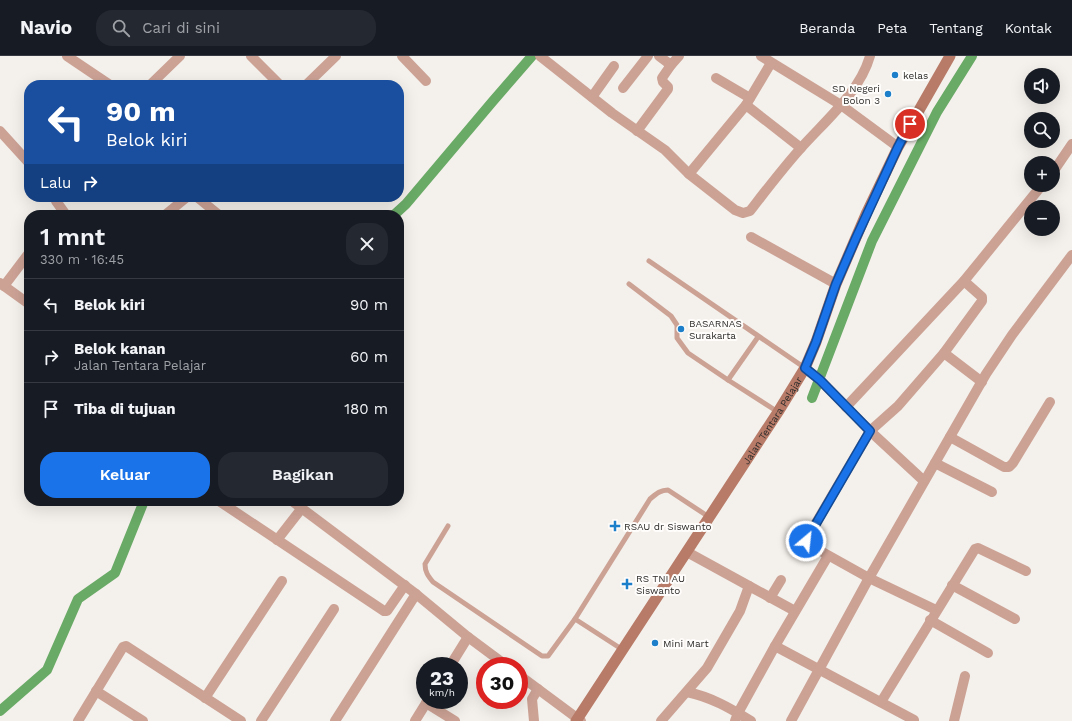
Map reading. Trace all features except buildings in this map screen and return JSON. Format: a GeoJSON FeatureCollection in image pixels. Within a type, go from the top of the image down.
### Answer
{"type":"FeatureCollection","features":[{"type":"Feature","properties":{"kind":"main road","name":"Jalan Tentara Pelajar"},"geometry":{"type":"LineString","coordinates":[[578,720],[805,368],[816,342],[836,284],[864,218],[898,147],[950,56]]}},
{"type":"Feature","properties":{"kind":"street"},"geometry":{"type":"LineString","coordinates":[[67,56],[103,80]]}},
{"type":"Feature","properties":{"kind":"street"},"geometry":{"type":"LineString","coordinates":[[251,56],[275,80]]}},
{"type":"Feature","properties":{"kind":"street"},"geometry":{"type":"LineString","coordinates":[[311,80],[336,56]]}},
{"type":"Feature","properties":{"kind":"street"},"geometry":{"type":"LineString","coordinates":[[402,56],[426,80]]}},
{"type":"Feature","properties":{"kind":"street"},"geometry":{"type":"LineString","coordinates":[[540,56],[665,150],[689,174],[735,210],[746,213],[750,211],[782,170],[841,105],[857,83],[868,63],[870,56]]}},
{"type":"Feature","properties":{"kind":"street"},"geometry":{"type":"LineString","coordinates":[[623,88],[648,56]]}},
{"type":"Feature","properties":{"kind":"street"},"geometry":{"type":"LineString","coordinates":[[659,56],[671,65]]}},
{"type":"Feature","properties":{"kind":"street"},"geometry":{"type":"LineString","coordinates":[[637,130],[668,89],[668,86],[663,82],[662,78],[679,56]]}},
{"type":"Feature","properties":{"kind":"street"},"geometry":{"type":"LineString","coordinates":[[761,56],[841,105],[898,147]]}},
{"type":"Feature","properties":{"kind":"street"},"geometry":{"type":"LineString","coordinates":[[155,80],[177,57]]}},
{"type":"Feature","properties":{"kind":"street"},"geometry":{"type":"LineString","coordinates":[[689,174],[748,102],[771,63]]}},
{"type":"Feature","properties":{"kind":"street"},"geometry":{"type":"LineString","coordinates":[[592,96],[614,66]]}},
{"type":"Feature","properties":{"kind":"street"},"geometry":{"type":"LineString","coordinates":[[716,78],[748,102],[801,148]]}},
{"type":"Feature","properties":{"kind":"street"},"geometry":{"type":"LineString","coordinates":[[0,131],[24,157]]}},
{"type":"Feature","properties":{"kind":"street"},"geometry":{"type":"LineString","coordinates":[[1060,162],[1072,144]]}},
{"type":"Feature","properties":{"kind":"street"},"geometry":{"type":"LineString","coordinates":[[846,407],[964,281],[1036,192]]}},
{"type":"Feature","properties":{"kind":"street"},"geometry":{"type":"LineString","coordinates":[[171,210],[181,202]]}},
{"type":"Feature","properties":{"kind":"street"},"geometry":{"type":"LineString","coordinates":[[203,202],[213,210]]}},
{"type":"Feature","properties":{"kind":"street"},"geometry":{"type":"LineString","coordinates":[[751,236],[836,284]]}},
{"type":"Feature","properties":{"kind":"street"},"geometry":{"type":"LineString","coordinates":[[791,721],[869,578],[982,382],[1012,335],[1072,255]]}},
{"type":"Feature","properties":{"kind":"street"},"geometry":{"type":"LineString","coordinates":[[24,259],[2,284],[24,300]]}},
{"type":"Feature","properties":{"kind":"street"},"geometry":{"type":"LineString","coordinates":[[936,610],[869,578],[828,556],[808,544],[806,538],[870,431],[905,399],[944,353],[982,301],[982,297],[964,281]]}},
{"type":"Feature","properties":{"kind":"street"},"geometry":{"type":"LineString","coordinates":[[944,353],[982,382]]}},
{"type":"Feature","properties":{"kind":"street"},"geometry":{"type":"LineString","coordinates":[[805,368],[818,378],[870,431],[924,481]]}},
{"type":"Feature","properties":{"kind":"street"},"geometry":{"type":"LineString","coordinates":[[950,437],[1004,467],[1009,467],[1013,463],[1050,402]]}},
{"type":"Feature","properties":{"kind":"street"},"geometry":{"type":"LineString","coordinates":[[935,463],[992,492]]}},
{"type":"Feature","properties":{"kind":"street"},"geometry":{"type":"LineString","coordinates":[[226,506],[384,611],[387,611],[405,585]]}},
{"type":"Feature","properties":{"kind":"street"},"geometry":{"type":"LineString","coordinates":[[299,506],[405,585],[468,637],[495,657]]}},
{"type":"Feature","properties":{"kind":"street"},"geometry":{"type":"LineString","coordinates":[[277,540],[302,508]]}},
{"type":"Feature","properties":{"kind":"street"},"geometry":{"type":"LineString","coordinates":[[882,702],[973,550],[976,548],[1026,571]]}},
{"type":"Feature","properties":{"kind":"street"},"geometry":{"type":"LineString","coordinates":[[687,552],[795,611]]}},
{"type":"Feature","properties":{"kind":"street"},"geometry":{"type":"LineString","coordinates":[[736,717],[795,611],[828,556]]}},
{"type":"Feature","properties":{"kind":"street"},"geometry":{"type":"LineString","coordinates":[[770,598],[781,580]]}},
{"type":"Feature","properties":{"kind":"street"},"geometry":{"type":"LineString","coordinates":[[205,698],[282,581]]}},
{"type":"Feature","properties":{"kind":"street"},"geometry":{"type":"LineString","coordinates":[[952,585],[1015,619]]}},
{"type":"Feature","properties":{"kind":"street"},"geometry":{"type":"LineString","coordinates":[[661,721],[696,694],[707,668],[740,611],[749,586]]}},
{"type":"Feature","properties":{"kind":"street"},"geometry":{"type":"LineString","coordinates":[[335,721],[416,594]]}},
{"type":"Feature","properties":{"kind":"street"},"geometry":{"type":"LineString","coordinates":[[261,721],[334,609]]}},
{"type":"Feature","properties":{"kind":"street"},"geometry":{"type":"LineString","coordinates":[[930,620],[988,653]]}},
{"type":"Feature","properties":{"kind":"street"},"geometry":{"type":"LineString","coordinates":[[456,657],[468,637]]}},
{"type":"Feature","properties":{"kind":"street"},"geometry":{"type":"LineString","coordinates":[[78,721],[123,647],[126,646],[241,721]]}},
{"type":"Feature","properties":{"kind":"street"},"geometry":{"type":"LineString","coordinates":[[775,646],[915,721]]}},
{"type":"Feature","properties":{"kind":"street"},"geometry":{"type":"LineString","coordinates":[[954,721],[965,676]]}},
{"type":"Feature","properties":{"kind":"street"},"geometry":{"type":"LineString","coordinates":[[528,682],[578,720]]}},
{"type":"Feature","properties":{"kind":"street"},"geometry":{"type":"LineString","coordinates":[[534,721],[532,699],[538,689]]}},
{"type":"Feature","properties":{"kind":"street"},"geometry":{"type":"LineString","coordinates":[[96,691],[143,721]]}},
{"type":"Feature","properties":{"kind":"street"},"geometry":{"type":"LineString","coordinates":[[696,694],[720,702],[736,717],[750,721]]}},
{"type":"Feature","properties":{"kind":"street"},"geometry":{"type":"LineString","coordinates":[[416,721],[423,709]]}},
{"type":"Feature","properties":{"kind":"street"},"geometry":{"type":"LineString","coordinates":[[437,709],[455,721]]}},
{"type":"Feature","properties":{"kind":"lane"},"geometry":{"type":"LineString","coordinates":[[649,261],[805,368]]}},
{"type":"Feature","properties":{"kind":"lane"},"geometry":{"type":"LineString","coordinates":[[629,284],[671,316],[677,325],[677,338],[688,353],[778,412]]}},
{"type":"Feature","properties":{"kind":"lane"},"geometry":{"type":"LineString","coordinates":[[728,380],[758,337]]}},
{"type":"Feature","properties":{"kind":"lane"},"geometry":{"type":"LineString","coordinates":[[448,526],[425,564],[427,575],[433,582],[542,656],[548,656],[575,619],[650,499],[663,490],[668,490],[709,517]]}},
{"type":"Feature","properties":{"kind":"lane"},"geometry":{"type":"LineString","coordinates":[[575,619],[623,650]]}},
{"type":"Feature","properties":{"kind":"waterway"},"geometry":{"type":"LineString","coordinates":[[399,210],[532,56]]}},
{"type":"Feature","properties":{"kind":"waterway"},"geometry":{"type":"LineString","coordinates":[[812,398],[872,241],[937,112],[972,56]]}},
{"type":"Feature","properties":{"kind":"waterway"},"geometry":{"type":"LineString","coordinates":[[0,711],[47,670],[78,599],[115,573],[142,506]]}},
{"type":"Feature","properties":{"kind":"place","name":"kelas"},"geometry":{"type":"Point","coordinates":[895,75]}},
{"type":"Feature","properties":{"kind":"place","name":"SD Negeri Bolon 3"},"geometry":{"type":"Point","coordinates":[888,94]}},
{"type":"Feature","properties":{"kind":"place","name":"BASARNAS Surakarta"},"geometry":{"type":"Point","coordinates":[681,329]}},
{"type":"Feature","properties":{"kind":"place","name":"RSAU dr Siswanto"},"geometry":{"type":"Point","coordinates":[615,526]}},
{"type":"Feature","properties":{"kind":"place","name":"RS TNI AU Siswanto"},"geometry":{"type":"Point","coordinates":[627,584]}},
{"type":"Feature","properties":{"kind":"place","name":"Mini Mart"},"geometry":{"type":"Point","coordinates":[655,643]}},
{"type":"Feature","properties":{"kind":"route"},"geometry":{"type":"LineString","coordinates":[[806,541],[806,538],[870,431],[820,380],[805,368],[816,342],[836,284],[867,212],[910,124]]}}]}
